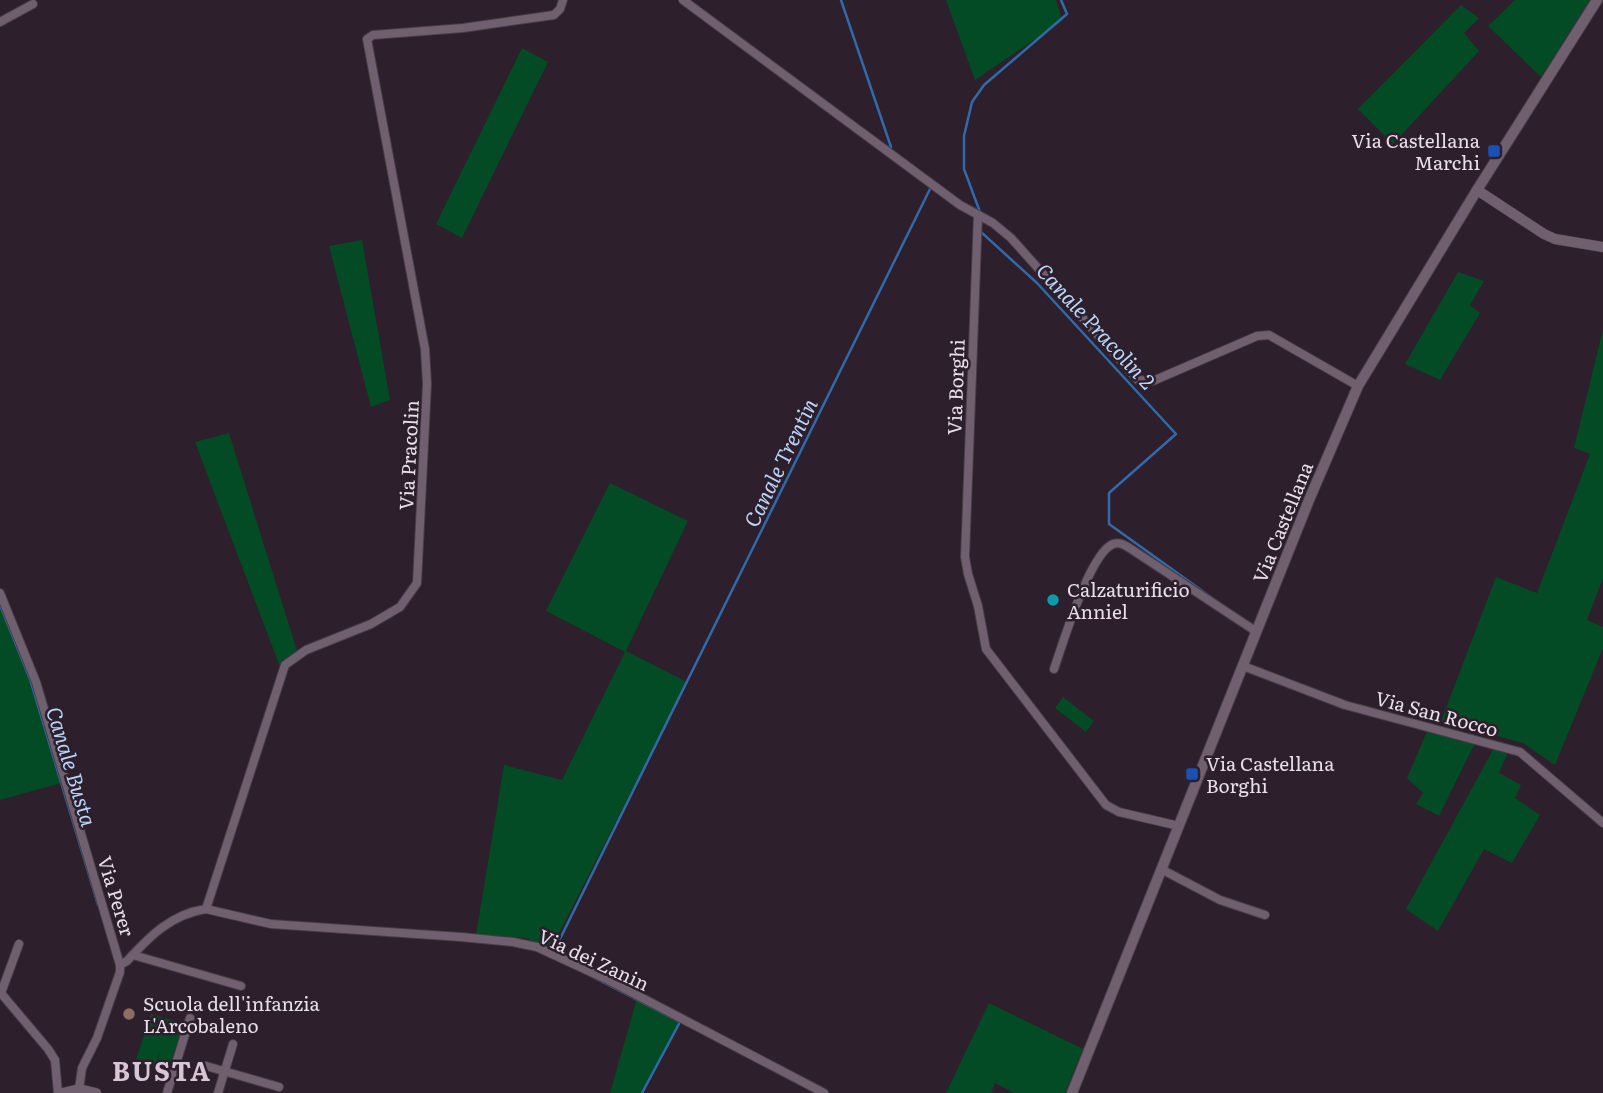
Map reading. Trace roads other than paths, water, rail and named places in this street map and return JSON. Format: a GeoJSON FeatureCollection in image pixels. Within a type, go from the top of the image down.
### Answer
{"type":"FeatureCollection","features":[{"type":"Feature","properties":{"kind":"main road","name":"Via Castellana"},"geometry":{"type":"LineString","coordinates":[[1072,1093],[1358,386],[1597,0]]}},
{"type":"Feature","properties":{"kind":"street","name":"Via Pracolin"},"geometry":{"type":"LineString","coordinates":[[206,909],[285,665],[306,650],[371,624],[400,607],[417,583],[427,384],[425,349],[367,39],[373,35],[463,28],[554,15],[563,0]]}},
{"type":"Feature","properties":{"kind":"street"},"geometry":{"type":"LineString","coordinates":[[683,0],[960,205],[993,223],[1011,238],[1138,380],[1153,381],[1256,336],[1269,335],[1358,386]]}},
{"type":"Feature","properties":{"kind":"street"},"geometry":{"type":"LineString","coordinates":[[0,22],[33,4]]}},
{"type":"Feature","properties":{"kind":"street"},"geometry":{"type":"LineString","coordinates":[[1477,190],[1555,239],[1603,247]]}},
{"type":"Feature","properties":{"kind":"street","name":"Via Borghi"},"geometry":{"type":"LineString","coordinates":[[978,215],[965,557],[986,649],[1106,805],[1119,812],[1179,826]]}},
{"type":"Feature","properties":{"kind":"street"},"geometry":{"type":"LineString","coordinates":[[1054,669],[1093,565],[1111,544],[1121,542],[1257,632]]}},
{"type":"Feature","properties":{"kind":"street","name":"Via Perer"},"geometry":{"type":"LineString","coordinates":[[0,593],[36,682],[120,965],[120,972],[97,1038],[82,1068],[79,1089]]}},
{"type":"Feature","properties":{"kind":"street","name":"Via San Rocco"},"geometry":{"type":"LineString","coordinates":[[1243,666],[1345,705],[1520,752],[1603,823]]}},
{"type":"Feature","properties":{"kind":"street"},"geometry":{"type":"LineString","coordinates":[[1161,869],[1220,900],[1265,915]]}},
{"type":"Feature","properties":{"kind":"street"},"geometry":{"type":"LineString","coordinates":[[120,965],[165,925],[183,915],[206,909]]}},
{"type":"Feature","properties":{"kind":"street","name":"Via dei Zanin"},"geometry":{"type":"LineString","coordinates":[[206,909],[271,924],[461,937],[537,947],[606,979],[824,1093]]}},
{"type":"Feature","properties":{"kind":"street"},"geometry":{"type":"LineString","coordinates":[[19,944],[1,992],[55,1060],[60,1093],[79,1089],[96,1093]]}},
{"type":"Feature","properties":{"kind":"street"},"geometry":{"type":"LineString","coordinates":[[133,955],[241,986]]}},
{"type":"Feature","properties":{"kind":"street"},"geometry":{"type":"LineString","coordinates":[[167,1093],[190,1018]]}},
{"type":"Feature","properties":{"kind":"street"},"geometry":{"type":"LineString","coordinates":[[218,1093],[233,1044]]}},
{"type":"Feature","properties":{"kind":"street"},"geometry":{"type":"LineString","coordinates":[[206,1066],[279,1087]]}},
{"type":"Feature","properties":{"kind":"waterway","name":"Canale Trentin"},"geometry":{"type":"LineString","coordinates":[[841,0],[890,149]]}},
{"type":"Feature","properties":{"kind":"waterway","name":"Canale Pracolin 2"},"geometry":{"type":"LineString","coordinates":[[980,212],[964,169],[964,136],[972,102],[984,85],[1067,14],[1061,0]]}},
{"type":"Feature","properties":{"kind":"waterway","name":"Canale Trentin"},"geometry":{"type":"LineString","coordinates":[[556,947],[931,187]]}},
{"type":"Feature","properties":{"kind":"waterway","name":"Canale Pracolin 2"},"geometry":{"type":"LineString","coordinates":[[981,232],[1037,283],[1176,434],[1109,493],[1109,524],[1215,600]]}},
{"type":"Feature","properties":{"kind":"waterway","name":"Canale Busta"},"geometry":{"type":"LineString","coordinates":[[0,605],[30,679],[98,905]]}},
{"type":"Feature","properties":{"kind":"waterway","name":"Canale Trentin"},"geometry":{"type":"LineString","coordinates":[[589,975],[680,1022],[642,1093]]}},
{"type":"Feature","properties":{"kind":"place","name":"Via Castellana Marchi"},"geometry":{"type":"Point","coordinates":[1494,151]}},
{"type":"Feature","properties":{"kind":"place","name":"Calzaturificio Anniel"},"geometry":{"type":"Point","coordinates":[1053,600]}},
{"type":"Feature","properties":{"kind":"place","name":"Via Castellana Borghi"},"geometry":{"type":"Point","coordinates":[1192,774]}},
{"type":"Feature","properties":{"kind":"place","name":"Scuola dell'infanzia L'Arcobaleno"},"geometry":{"type":"Point","coordinates":[129,1014]}},
{"type":"Feature","properties":{"kind":"district","name":"BUSTA"},"geometry":{"type":"Point","coordinates":[162,1069]}}]}
